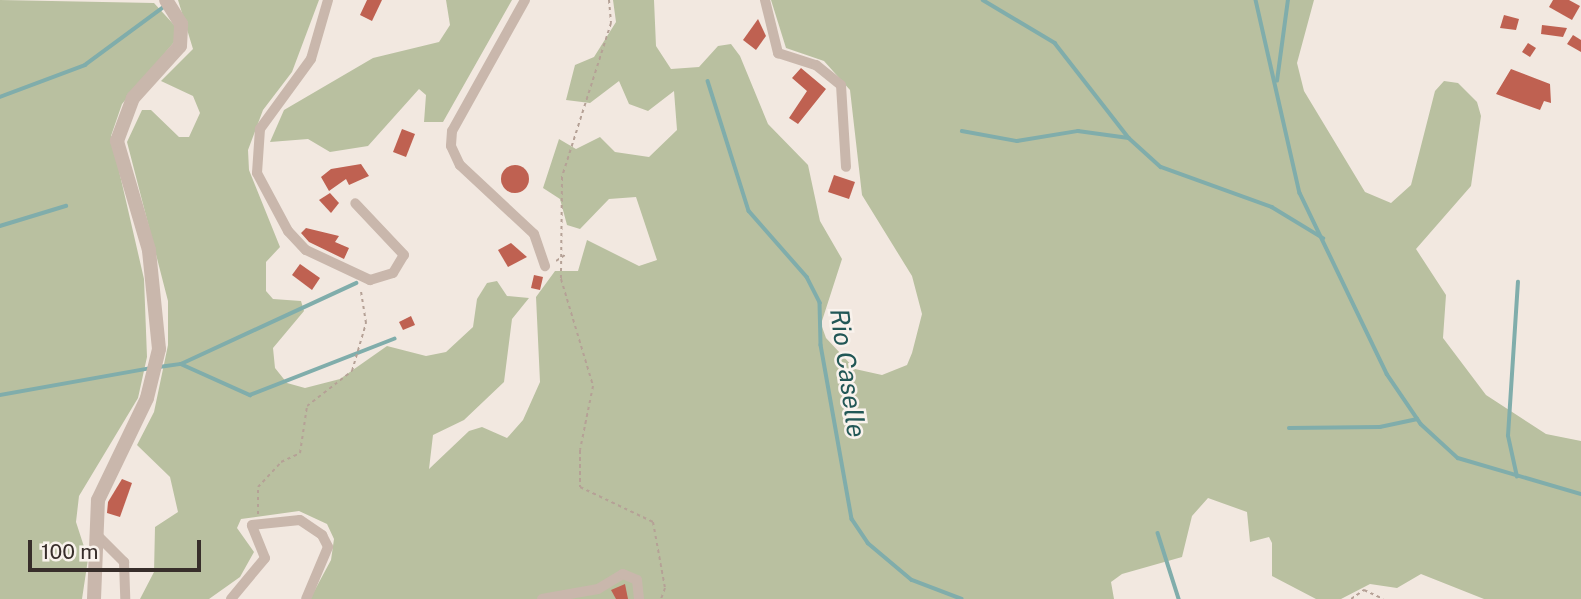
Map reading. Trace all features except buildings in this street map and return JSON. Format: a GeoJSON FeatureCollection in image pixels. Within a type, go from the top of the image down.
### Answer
{"type":"FeatureCollection","features":[{"type":"Feature","properties":{"kind":"street"},"geometry":{"type":"LineString","coordinates":[[94,599],[98,500],[147,398],[159,349],[158,299],[117,141],[133,98],[180,46],[181,24],[166,0]]}},
{"type":"Feature","properties":{"kind":"street"},"geometry":{"type":"LineString","coordinates":[[328,0],[310,59],[260,129],[257,173],[288,231],[306,250],[360,276],[393,273],[404,255],[355,203]]}},
{"type":"Feature","properties":{"kind":"street"},"geometry":{"type":"LineString","coordinates":[[525,0],[452,131],[451,146],[460,165],[534,234],[545,267]]}},
{"type":"Feature","properties":{"kind":"street"},"geometry":{"type":"LineString","coordinates":[[765,0],[778,53],[816,65],[841,85],[846,166]]}},
{"type":"Feature","properties":{"kind":"street"},"geometry":{"type":"LineString","coordinates":[[231,599],[265,558],[266,549],[251,531],[259,525],[300,520],[322,535],[328,547],[306,599]]}},
{"type":"Feature","properties":{"kind":"street"},"geometry":{"type":"LineString","coordinates":[[96,534],[124,562],[125,599]]}},
{"type":"Feature","properties":{"kind":"street"},"geometry":{"type":"LineString","coordinates":[[547,598],[598,589],[623,574],[637,580],[639,599]]}},
{"type":"Feature","properties":{"kind":"path"},"geometry":{"type":"LineString","coordinates":[[609,0],[611,23],[597,52],[590,97],[562,177],[561,279],[593,386],[580,450],[580,488],[653,522],[665,588],[661,599]]}},
{"type":"Feature","properties":{"kind":"path"},"geometry":{"type":"LineString","coordinates":[[259,525],[258,487],[281,462],[300,453],[307,406],[352,371],[366,323],[360,276]]}},
{"type":"Feature","properties":{"kind":"path"},"geometry":{"type":"LineString","coordinates":[[1351,599],[1364,590],[1383,599]]}},
{"type":"Feature","properties":{"kind":"green space"},"geometry":{"type":"Polygon","coordinates":[[[0,0],[154,3],[176,27],[175,41],[122,104],[111,136],[144,279],[147,357],[138,398],[79,496],[76,522],[88,559],[82,599],[0,599],[0,0]]]}},
{"type":"Feature","properties":{"kind":"green space"},"geometry":{"type":"Polygon","coordinates":[[[178,0],[319,0],[292,72],[263,110],[248,150],[249,170],[280,247],[266,262],[266,291],[273,299],[301,301],[304,311],[273,348],[275,368],[287,383],[305,388],[340,379],[387,346],[426,356],[446,352],[473,327],[477,299],[487,283],[497,281],[507,296],[529,298],[512,319],[504,382],[464,420],[433,435],[429,469],[469,431],[482,427],[507,438],[523,420],[540,382],[536,297],[555,271],[578,271],[587,240],[639,266],[657,260],[636,197],[609,199],[580,229],[567,225],[560,199],[543,188],[559,139],[576,149],[600,137],[615,152],[649,157],[677,130],[674,91],[648,111],[629,104],[619,81],[590,103],[566,100],[575,65],[594,57],[616,22],[613,0],[654,0],[656,46],[671,69],[699,67],[718,46],[731,44],[740,56],[768,124],[808,165],[820,221],[842,259],[821,324],[826,338],[855,369],[882,375],[907,365],[912,353],[922,314],[912,276],[862,195],[850,90],[824,61],[786,48],[771,0],[1314,0],[1297,63],[1304,91],[1365,192],[1391,203],[1411,185],[1435,91],[1444,81],[1458,83],[1477,102],[1481,116],[1471,186],[1416,249],[1446,295],[1443,338],[1486,395],[1546,434],[1581,441],[1581,599],[1484,599],[1421,574],[1397,588],[1370,584],[1341,599],[1316,599],[1272,576],[1272,543],[1269,537],[1250,542],[1247,512],[1208,498],[1192,516],[1182,557],[1122,574],[1111,582],[1114,599],[310,599],[331,560],[334,539],[327,524],[299,511],[241,519],[237,528],[254,552],[240,577],[209,599],[140,599],[154,572],[155,527],[178,512],[170,477],[137,445],[154,412],[168,345],[168,301],[127,142],[142,110],[151,110],[179,137],[189,137],[200,113],[193,96],[161,81],[193,49],[178,0]]]}},
{"type":"Feature","properties":{"kind":"green space"},"geometry":{"type":"Polygon","coordinates":[[[446,0],[512,0],[443,122],[424,122],[426,95],[419,89],[368,146],[330,152],[308,139],[270,142],[284,110],[373,58],[439,42],[450,25],[446,0]]]}},
{"type":"Feature","properties":{"kind":"waterway"},"geometry":{"type":"LineString","coordinates":[[983,0],[1055,43],[1129,138],[1161,167],[1272,207],[1323,238]]}},
{"type":"Feature","properties":{"kind":"waterway"},"geometry":{"type":"LineString","coordinates":[[1256,0],[1300,193],[1387,374],[1421,424],[1458,458],[1581,494]]}},
{"type":"Feature","properties":{"kind":"waterway"},"geometry":{"type":"LineString","coordinates":[[1277,81],[1288,0]]}},
{"type":"Feature","properties":{"kind":"waterway"},"geometry":{"type":"LineString","coordinates":[[0,97],[85,65],[165,6]]}},
{"type":"Feature","properties":{"kind":"waterway","name":"Rio Caselle"},"geometry":{"type":"LineString","coordinates":[[708,81],[749,211],[807,277],[820,303],[821,345],[852,519],[868,543],[912,580],[962,599]]}},
{"type":"Feature","properties":{"kind":"waterway"},"geometry":{"type":"LineString","coordinates":[[962,131],[1017,141],[1078,131],[1129,138]]}},
{"type":"Feature","properties":{"kind":"waterway"},"geometry":{"type":"LineString","coordinates":[[0,226],[66,206]]}},
{"type":"Feature","properties":{"kind":"waterway"},"geometry":{"type":"LineString","coordinates":[[1517,477],[1508,436],[1518,282]]}},
{"type":"Feature","properties":{"kind":"waterway"},"geometry":{"type":"LineString","coordinates":[[181,364],[356,283]]}},
{"type":"Feature","properties":{"kind":"waterway"},"geometry":{"type":"LineString","coordinates":[[159,367],[181,364],[250,395],[394,339]]}},
{"type":"Feature","properties":{"kind":"waterway"},"geometry":{"type":"LineString","coordinates":[[0,395],[152,368]]}},
{"type":"Feature","properties":{"kind":"waterway"},"geometry":{"type":"LineString","coordinates":[[1289,428],[1380,427],[1417,419]]}},
{"type":"Feature","properties":{"kind":"waterway"},"geometry":{"type":"LineString","coordinates":[[1158,533],[1179,599]]}}]}
